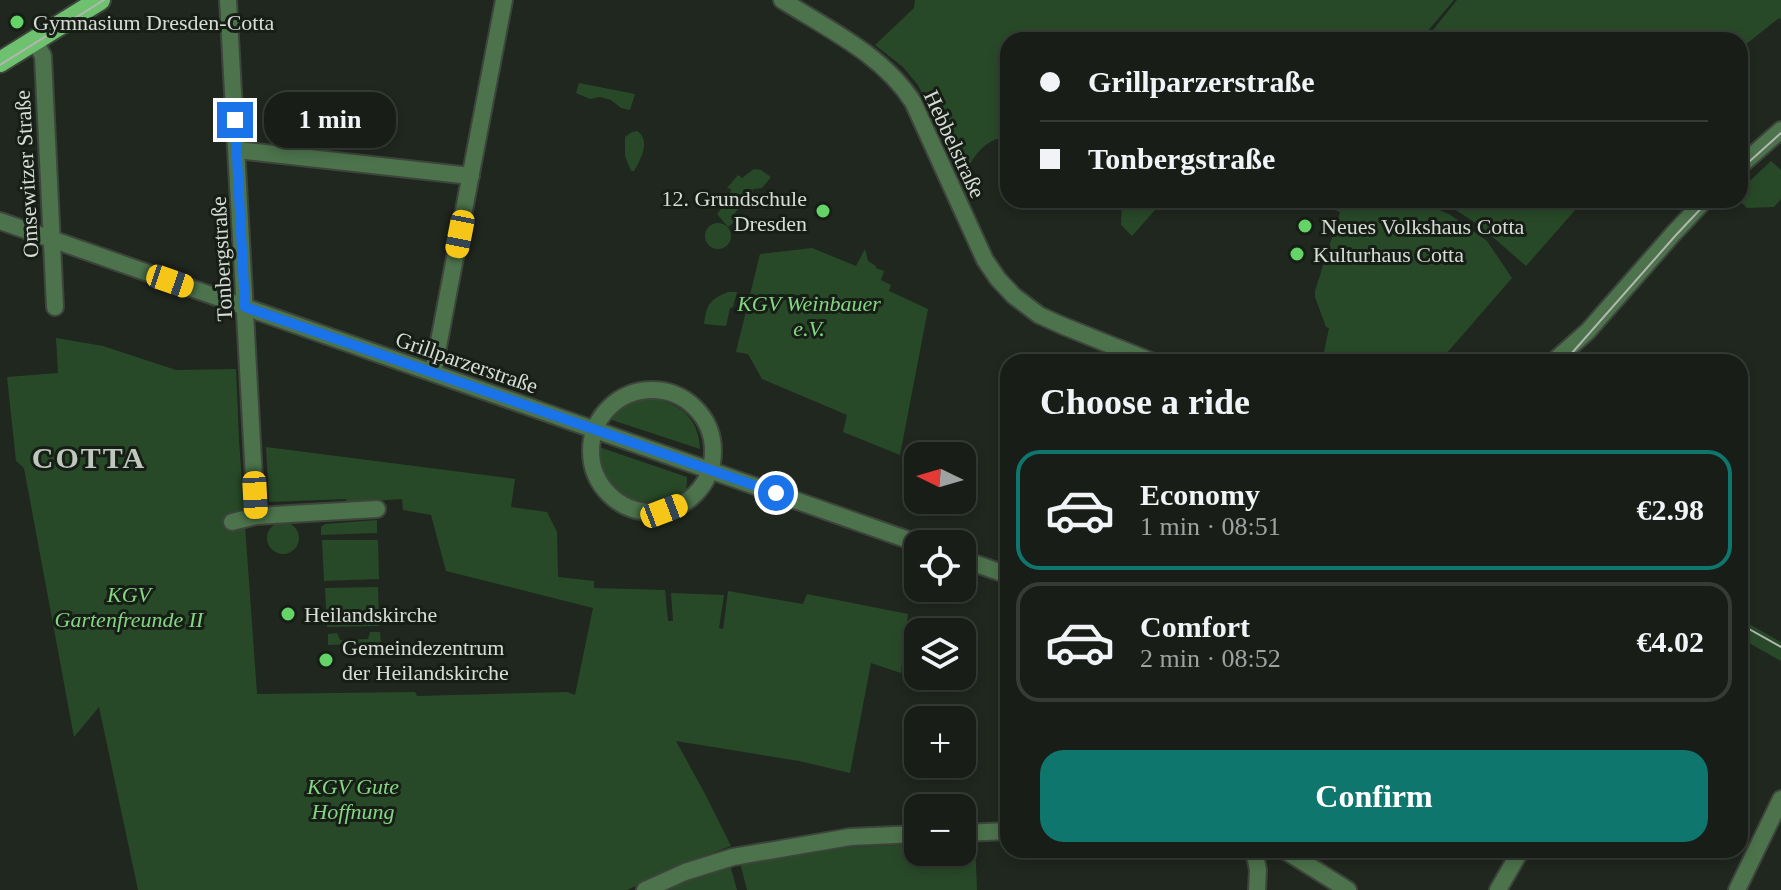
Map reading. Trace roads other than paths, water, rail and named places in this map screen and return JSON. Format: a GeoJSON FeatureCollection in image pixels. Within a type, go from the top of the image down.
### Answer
{"type":"FeatureCollection","features":[{"type":"Feature","properties":{"kind":"main road"},"geometry":{"type":"LineString","coordinates":[[0,62],[100,0]]}},
{"type":"Feature","properties":{"kind":"street","name":"Tonbergstraße"},"geometry":{"type":"LineString","coordinates":[[228,0],[256,516]]}},
{"type":"Feature","properties":{"kind":"street"},"geometry":{"type":"LineString","coordinates":[[433,373],[504,0]]}},
{"type":"Feature","properties":{"kind":"street","name":"Hebbelstraße"},"geometry":{"type":"LineString","coordinates":[[782,0],[863,52],[905,90],[985,260],[1014,296],[1039,315],[1135,354]]}},
{"type":"Feature","properties":{"kind":"street","name":"Omsewitzer Straße"},"geometry":{"type":"LineString","coordinates":[[35,41],[43,56],[55,307]]}},
{"type":"Feature","properties":{"kind":"street"},"geometry":{"type":"LineString","coordinates":[[1748,159],[1781,130]]}},
{"type":"Feature","properties":{"kind":"street"},"geometry":{"type":"LineString","coordinates":[[237,150],[471,176]]}},
{"type":"Feature","properties":{"kind":"street"},"geometry":{"type":"LineString","coordinates":[[1562,354],[1588,331],[1697,208]]}},
{"type":"Feature","properties":{"kind":"street","name":"Grillparzerstraße"},"geometry":{"type":"LineString","coordinates":[[0,221],[904,538]]}},
{"type":"Feature","properties":{"kind":"street"},"geometry":{"type":"LineString","coordinates":[[1573,354],[1588,331]]}},
{"type":"Feature","properties":{"kind":"street"},"geometry":{"type":"LineString","coordinates":[[650,388],[678,394],[693,404],[707,422],[713,442],[710,470],[706,481],[684,504],[664,511],[644,512],[631,508],[619,503],[604,490],[595,473],[590,449],[594,429],[608,407],[629,393],[650,388]]}},
{"type":"Feature","properties":{"kind":"street"},"geometry":{"type":"LineString","coordinates":[[232,522],[256,516],[377,509]]}},
{"type":"Feature","properties":{"kind":"street"},"geometry":{"type":"LineString","coordinates":[[976,564],[1000,572]]}},
{"type":"Feature","properties":{"kind":"street"},"geometry":{"type":"LineString","coordinates":[[1737,890],[1781,799]]}},
{"type":"Feature","properties":{"kind":"street"},"geometry":{"type":"LineString","coordinates":[[976,832],[1000,831]]}},
{"type":"Feature","properties":{"kind":"street"},"geometry":{"type":"LineString","coordinates":[[645,890],[685,872],[733,857],[850,837],[904,835]]}},
{"type":"Feature","properties":{"kind":"street"},"geometry":{"type":"LineString","coordinates":[[1256,858],[1257,890]]}},
{"type":"Feature","properties":{"kind":"street"},"geometry":{"type":"LineString","coordinates":[[1297,858],[1348,890]]}},
{"type":"Feature","properties":{"kind":"street"},"geometry":{"type":"LineString","coordinates":[[1498,890],[1516,858]]}},
{"type":"Feature","properties":{"kind":"tram line"},"geometry":{"type":"LineString","coordinates":[[0,65],[104,0]]}},
{"type":"Feature","properties":{"kind":"tram line"},"geometry":{"type":"LineString","coordinates":[[1748,163],[1781,133]]}},
{"type":"Feature","properties":{"kind":"tram line"},"geometry":{"type":"LineString","coordinates":[[1571,354],[1701,208]]}},
{"type":"Feature","properties":{"kind":"tram line"},"geometry":{"type":"LineString","coordinates":[[1748,628],[1781,647]]}},
{"type":"Feature","properties":{"kind":"place","name":"Gymnasium Dresden-Cotta"},"geometry":{"type":"Point","coordinates":[17,22]}},
{"type":"Feature","properties":{"kind":"place","name":"12. Grundschule Dresden"},"geometry":{"type":"Point","coordinates":[823,211]}},
{"type":"Feature","properties":{"kind":"place","name":"Neues Volkshaus Cotta"},"geometry":{"type":"Point","coordinates":[1305,226]}},
{"type":"Feature","properties":{"kind":"place","name":"Kulturhaus Cotta"},"geometry":{"type":"Point","coordinates":[1297,254]}},
{"type":"Feature","properties":{"kind":"place","name":"Heilandskirche"},"geometry":{"type":"Point","coordinates":[288,614]}},
{"type":"Feature","properties":{"kind":"place","name":"Gemeindezentrum der Heilandskirche"},"geometry":{"type":"Point","coordinates":[326,660]}},
{"type":"Feature","properties":{"kind":"district","name":"COTTA"},"geometry":{"type":"Point","coordinates":[89,458]}},
{"type":"Feature","properties":{"kind":"park label","name":"KGV Weinbauer e.V."},"geometry":{"type":"Point","coordinates":[809,316]}},
{"type":"Feature","properties":{"kind":"park label","name":"KGV Gartenfreunde II"},"geometry":{"type":"Point","coordinates":[129,606]}},
{"type":"Feature","properties":{"kind":"park label","name":"KGV Gute Hoffnung"},"geometry":{"type":"Point","coordinates":[353,798]}}]}
